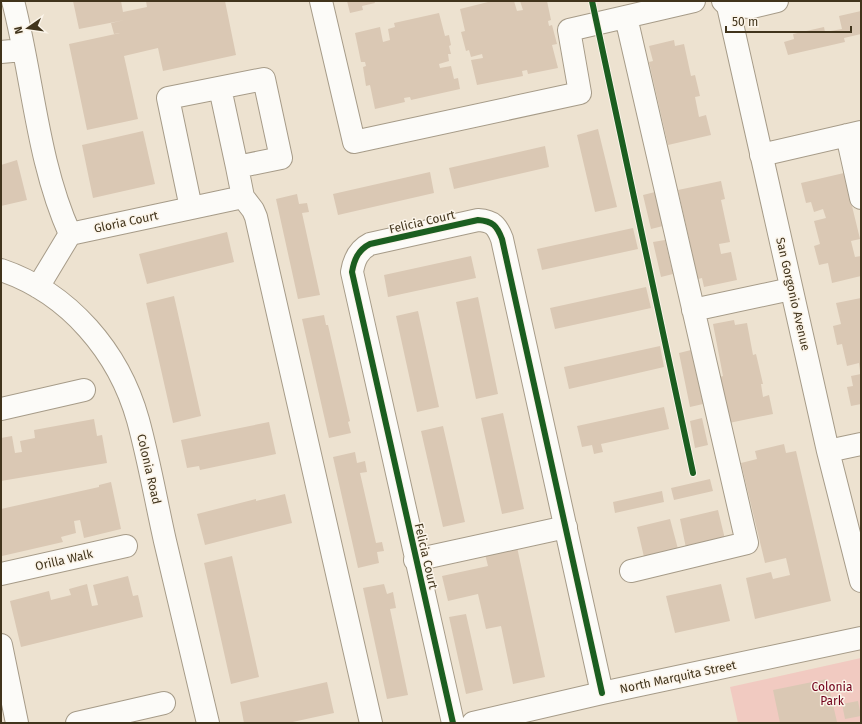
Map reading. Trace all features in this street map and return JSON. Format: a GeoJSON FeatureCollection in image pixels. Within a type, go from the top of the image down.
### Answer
{"type":"FeatureCollection","features":[{"type":"Feature","properties":{"kind":"street"},"geometry":{"type":"LineString","coordinates":[[13,1],[42,144],[60,213],[70,234],[38,287]]}},
{"type":"Feature","properties":{"kind":"street"},"geometry":{"type":"LineString","coordinates":[[321,1],[354,142],[580,94],[568,30],[694,1]]}},
{"type":"Feature","properties":{"kind":"street"},"geometry":{"type":"LineString","coordinates":[[725,3],[752,7],[777,1]]}},
{"type":"Feature","properties":{"kind":"street","name":"San Gorgonio Avenue"},"geometry":{"type":"LineString","coordinates":[[725,3],[828,451],[861,581]]}},
{"type":"Feature","properties":{"kind":"street"},"geometry":{"type":"LineString","coordinates":[[626,17],[747,543],[631,571]]}},
{"type":"Feature","properties":{"kind":"street"},"geometry":{"type":"LineString","coordinates":[[1,52],[23,50]]}},
{"type":"Feature","properties":{"kind":"street"},"geometry":{"type":"LineString","coordinates":[[191,208],[168,98],[264,79],[281,158],[237,167]]}},
{"type":"Feature","properties":{"kind":"street"},"geometry":{"type":"LineString","coordinates":[[220,88],[243,197],[253,210],[256,217],[371,723]]}},
{"type":"Feature","properties":{"kind":"street"},"geometry":{"type":"LineString","coordinates":[[761,155],[854,133],[861,198]]}},
{"type":"Feature","properties":{"kind":"street","name":"Gloria Court"},"geometry":{"type":"LineString","coordinates":[[70,234],[243,197]]}},
{"type":"Feature","properties":{"kind":"street","name":"Felicia Court"},"geometry":{"type":"LineString","coordinates":[[453,723],[352,272],[353,261],[359,252],[370,244],[478,220],[493,224],[498,229],[502,239],[602,693]]}},
{"type":"Feature","properties":{"kind":"street","name":"Colonia Road"},"geometry":{"type":"LineString","coordinates":[[1,270],[38,287],[58,300],[79,319],[92,333],[112,360],[126,388],[138,420],[208,723]]}},
{"type":"Feature","properties":{"kind":"street"},"geometry":{"type":"LineString","coordinates":[[693,310],[791,289]]}},
{"type":"Feature","properties":{"kind":"street"},"geometry":{"type":"LineString","coordinates":[[1,409],[84,390]]}},
{"type":"Feature","properties":{"kind":"street"},"geometry":{"type":"LineString","coordinates":[[828,451],[861,444]]}},
{"type":"Feature","properties":{"kind":"street"},"geometry":{"type":"LineString","coordinates":[[416,560],[566,527]]}},
{"type":"Feature","properties":{"kind":"street","name":"Orilla Walk"},"geometry":{"type":"LineString","coordinates":[[1,574],[126,546]]}},
{"type":"Feature","properties":{"kind":"street","name":"North Marquita Street"},"geometry":{"type":"LineString","coordinates":[[473,723],[602,693],[861,638]]}},
{"type":"Feature","properties":{"kind":"street"},"geometry":{"type":"LineString","coordinates":[[1,645],[17,723]]}},
{"type":"Feature","properties":{"kind":"street"},"geometry":{"type":"LineString","coordinates":[[77,723],[164,703]]}},
{"type":"Feature","properties":{"kind":"green space","name":"Colonia Park"},"geometry":{"type":"Polygon","coordinates":[[[861,658],[861,723],[738,723],[730,687],[861,658]]]}},
{"type":"Feature","properties":{"kind":"building"},"geometry":{"type":"Polygon","coordinates":[[[73,1],[121,1],[123,12],[147,7],[146,1],[225,1],[236,55],[163,71],[158,48],[124,56],[138,119],[87,130],[69,44],[120,33],[114,34],[111,23],[125,20],[79,29],[73,1]]]}},
{"type":"Feature","properties":{"kind":"building"},"geometry":{"type":"Polygon","coordinates":[[[347,1],[374,1],[375,3],[362,6],[363,10],[350,13],[347,1]]]}},
{"type":"Feature","properties":{"kind":"building"},"geometry":{"type":"Polygon","coordinates":[[[492,1],[514,1],[517,11],[523,10],[520,1],[547,1],[551,20],[548,21],[549,26],[552,25],[557,44],[552,45],[558,68],[528,74],[527,70],[522,71],[523,76],[477,85],[471,60],[483,58],[482,54],[471,57],[469,50],[466,51],[461,32],[465,31],[460,9],[492,1]]]}},
{"type":"Feature","properties":{"kind":"building"},"geometry":{"type":"Polygon","coordinates":[[[861,11],[861,34],[844,38],[845,42],[788,55],[784,42],[794,39],[793,34],[824,27],[825,32],[842,29],[839,16],[861,11]]]}},
{"type":"Feature","properties":{"kind":"building"},"geometry":{"type":"Polygon","coordinates":[[[439,13],[445,36],[449,35],[451,45],[449,46],[451,54],[448,54],[449,61],[439,64],[440,68],[451,66],[454,79],[458,78],[460,89],[411,100],[410,97],[404,98],[405,102],[375,109],[370,85],[366,86],[363,67],[366,66],[365,62],[361,62],[355,33],[380,27],[383,42],[390,40],[388,29],[395,27],[394,23],[439,13]]]}},
{"type":"Feature","properties":{"kind":"building"},"geometry":{"type":"Polygon","coordinates":[[[674,40],[675,46],[684,44],[691,76],[695,75],[700,96],[695,97],[699,117],[706,115],[711,135],[668,145],[649,62],[653,61],[649,46],[674,40]]]}},
{"type":"Feature","properties":{"kind":"building"},"geometry":{"type":"Polygon","coordinates":[[[598,129],[617,207],[595,212],[577,135],[598,129]]]}},
{"type":"Feature","properties":{"kind":"building"},"geometry":{"type":"Polygon","coordinates":[[[143,131],[155,184],[93,198],[82,145],[143,131]]]}},
{"type":"Feature","properties":{"kind":"building"},"geometry":{"type":"Polygon","coordinates":[[[545,146],[549,167],[454,189],[449,168],[545,146]]]}},
{"type":"Feature","properties":{"kind":"building"},"geometry":{"type":"Polygon","coordinates":[[[17,160],[27,200],[1,206],[1,165],[17,160]]]}},
{"type":"Feature","properties":{"kind":"building"},"geometry":{"type":"Polygon","coordinates":[[[430,172],[434,193],[338,215],[333,194],[430,172]]]}},
{"type":"Feature","properties":{"kind":"building"},"geometry":{"type":"Polygon","coordinates":[[[844,173],[860,239],[851,241],[855,257],[861,256],[861,276],[832,283],[828,263],[819,265],[814,246],[820,244],[814,221],[826,218],[823,209],[814,212],[811,202],[806,203],[801,183],[844,173]]]}},
{"type":"Feature","properties":{"kind":"building"},"geometry":{"type":"Polygon","coordinates":[[[721,181],[725,199],[721,200],[730,242],[719,244],[721,254],[731,252],[737,280],[704,287],[702,278],[698,279],[678,190],[721,181]]]}},
{"type":"Feature","properties":{"kind":"building"},"geometry":{"type":"Polygon","coordinates":[[[655,192],[663,226],[651,229],[643,195],[655,192]]]}},
{"type":"Feature","properties":{"kind":"building"},"geometry":{"type":"Polygon","coordinates":[[[297,194],[299,204],[307,203],[309,212],[302,213],[320,295],[298,299],[276,199],[297,194]]]}},
{"type":"Feature","properties":{"kind":"building"},"geometry":{"type":"Polygon","coordinates":[[[633,228],[638,249],[542,270],[537,249],[633,228]]]}},
{"type":"Feature","properties":{"kind":"building"},"geometry":{"type":"Polygon","coordinates":[[[227,232],[234,262],[147,284],[139,254],[227,232]]]}},
{"type":"Feature","properties":{"kind":"building"},"geometry":{"type":"Polygon","coordinates":[[[665,240],[673,274],[661,277],[653,242],[665,240]]]}},
{"type":"Feature","properties":{"kind":"building"},"geometry":{"type":"Polygon","coordinates":[[[471,256],[476,278],[388,297],[384,275],[471,256]]]}},
{"type":"Feature","properties":{"kind":"building"},"geometry":{"type":"Polygon","coordinates":[[[646,287],[651,308],[555,329],[550,308],[646,287]]]}},
{"type":"Feature","properties":{"kind":"building"},"geometry":{"type":"Polygon","coordinates":[[[174,296],[201,416],[173,423],[146,303],[174,296]]]}},
{"type":"Feature","properties":{"kind":"building"},"geometry":{"type":"Polygon","coordinates":[[[478,297],[498,394],[476,399],[456,302],[478,297]]]}},
{"type":"Feature","properties":{"kind":"building"},"geometry":{"type":"Polygon","coordinates":[[[861,298],[860,371],[859,363],[847,366],[842,344],[837,345],[833,326],[841,324],[836,303],[861,298]]]}},
{"type":"Feature","properties":{"kind":"building"},"geometry":{"type":"Polygon","coordinates":[[[418,311],[439,407],[417,412],[396,316],[418,311]]]}},
{"type":"Feature","properties":{"kind":"building"},"geometry":{"type":"Polygon","coordinates":[[[324,315],[326,325],[328,325],[350,421],[348,422],[351,433],[329,438],[302,319],[324,315]]]}},
{"type":"Feature","properties":{"kind":"building"},"geometry":{"type":"Polygon","coordinates":[[[734,320],[735,325],[747,323],[753,355],[756,354],[763,384],[761,384],[763,397],[769,395],[773,414],[729,423],[720,377],[723,376],[713,324],[734,320]]]}},
{"type":"Feature","properties":{"kind":"building"},"geometry":{"type":"Polygon","coordinates":[[[660,346],[664,367],[569,389],[564,367],[660,346]]]}},
{"type":"Feature","properties":{"kind":"building"},"geometry":{"type":"Polygon","coordinates":[[[691,350],[703,404],[690,407],[679,353],[691,350]]]}},
{"type":"Feature","properties":{"kind":"building"},"geometry":{"type":"Polygon","coordinates":[[[861,374],[861,404],[851,406],[847,387],[853,386],[851,376],[861,374]]]}},
{"type":"Feature","properties":{"kind":"building"},"geometry":{"type":"Polygon","coordinates":[[[664,407],[669,429],[601,444],[603,452],[594,454],[592,445],[582,447],[577,426],[664,407]]]}},
{"type":"Feature","properties":{"kind":"building"},"geometry":{"type":"Polygon","coordinates":[[[503,413],[524,509],[502,514],[481,418],[503,413]]]}},
{"type":"Feature","properties":{"kind":"building"},"geometry":{"type":"Polygon","coordinates":[[[702,418],[708,445],[695,448],[690,421],[702,418]]]}},
{"type":"Feature","properties":{"kind":"building"},"geometry":{"type":"Polygon","coordinates":[[[94,419],[97,436],[102,435],[107,463],[1,481],[1,438],[12,436],[15,453],[22,452],[20,441],[35,438],[34,430],[94,419]]]}},
{"type":"Feature","properties":{"kind":"building"},"geometry":{"type":"Polygon","coordinates":[[[269,422],[276,454],[200,470],[199,466],[187,468],[181,440],[269,422]]]}},
{"type":"Feature","properties":{"kind":"building"},"geometry":{"type":"Polygon","coordinates":[[[443,426],[465,522],[443,527],[421,431],[443,426]]]}},
{"type":"Feature","properties":{"kind":"building"},"geometry":{"type":"Polygon","coordinates":[[[784,444],[786,453],[796,451],[831,601],[755,619],[746,578],[771,572],[773,579],[790,575],[786,558],[765,563],[741,463],[757,459],[755,451],[784,444]]]}},
{"type":"Feature","properties":{"kind":"building"},"geometry":{"type":"Polygon","coordinates":[[[355,452],[357,463],[365,461],[367,472],[360,473],[376,543],[382,542],[384,551],[377,552],[379,563],[358,568],[333,457],[355,452]]]}},
{"type":"Feature","properties":{"kind":"building"},"geometry":{"type":"Polygon","coordinates":[[[710,479],[713,491],[674,500],[671,488],[710,479]]]}},
{"type":"Feature","properties":{"kind":"building"},"geometry":{"type":"Polygon","coordinates":[[[111,482],[121,529],[84,538],[80,520],[74,521],[76,533],[61,537],[63,542],[2,556],[1,509],[99,487],[99,485],[111,482]]]}},
{"type":"Feature","properties":{"kind":"building"},"geometry":{"type":"Polygon","coordinates":[[[662,491],[664,502],[615,513],[613,502],[662,491]]]}},
{"type":"Feature","properties":{"kind":"building"},"geometry":{"type":"Polygon","coordinates":[[[285,494],[292,523],[205,545],[197,514],[256,499],[256,501],[285,494]]]}},
{"type":"Feature","properties":{"kind":"building"},"geometry":{"type":"Polygon","coordinates":[[[718,510],[725,539],[686,548],[680,519],[718,510]]]}},
{"type":"Feature","properties":{"kind":"building"},"geometry":{"type":"Polygon","coordinates":[[[670,519],[678,549],[644,557],[637,527],[670,519]]]}},
{"type":"Feature","properties":{"kind":"building"},"geometry":{"type":"Polygon","coordinates":[[[517,547],[545,677],[513,684],[501,626],[486,629],[478,594],[448,601],[442,576],[488,566],[485,554],[517,547]]]}},
{"type":"Feature","properties":{"kind":"building"},"geometry":{"type":"Polygon","coordinates":[[[232,556],[259,677],[231,684],[204,563],[232,556]]]}},
{"type":"Feature","properties":{"kind":"building"},"geometry":{"type":"Polygon","coordinates":[[[128,576],[133,596],[138,595],[143,617],[21,647],[10,601],[49,591],[51,600],[71,595],[69,589],[87,584],[92,606],[98,605],[93,585],[128,576]]]}},
{"type":"Feature","properties":{"kind":"building"},"geometry":{"type":"Polygon","coordinates":[[[384,584],[387,594],[393,592],[396,608],[390,609],[408,695],[387,699],[363,588],[384,584]]]}},
{"type":"Feature","properties":{"kind":"building"},"geometry":{"type":"Polygon","coordinates":[[[721,584],[730,621],[675,633],[666,596],[721,584]]]}},
{"type":"Feature","properties":{"kind":"building"},"geometry":{"type":"Polygon","coordinates":[[[466,614],[483,690],[466,694],[449,617],[466,614]]]}},
{"type":"Feature","properties":{"kind":"building"},"geometry":{"type":"Polygon","coordinates":[[[827,679],[837,722],[780,723],[773,690],[827,679]]]}},
{"type":"Feature","properties":{"kind":"building"},"geometry":{"type":"Polygon","coordinates":[[[327,682],[334,713],[288,723],[244,723],[240,702],[327,682]]]}},
{"type":"Feature","properties":{"kind":"building"},"geometry":{"type":"Polygon","coordinates":[[[858,701],[861,716],[845,719],[842,704],[858,701]]]}},
{"type":"Feature","properties":{"kind":"cycle path"},"geometry":{"type":"LineString","coordinates":[[592,1],[693,473]]}},
{"type":"Feature","properties":{"kind":"cycle path"},"geometry":{"type":"LineString","coordinates":[[453,723],[352,272],[357,256],[362,249],[370,244],[478,220],[494,225],[502,239],[602,693]]}}]}
